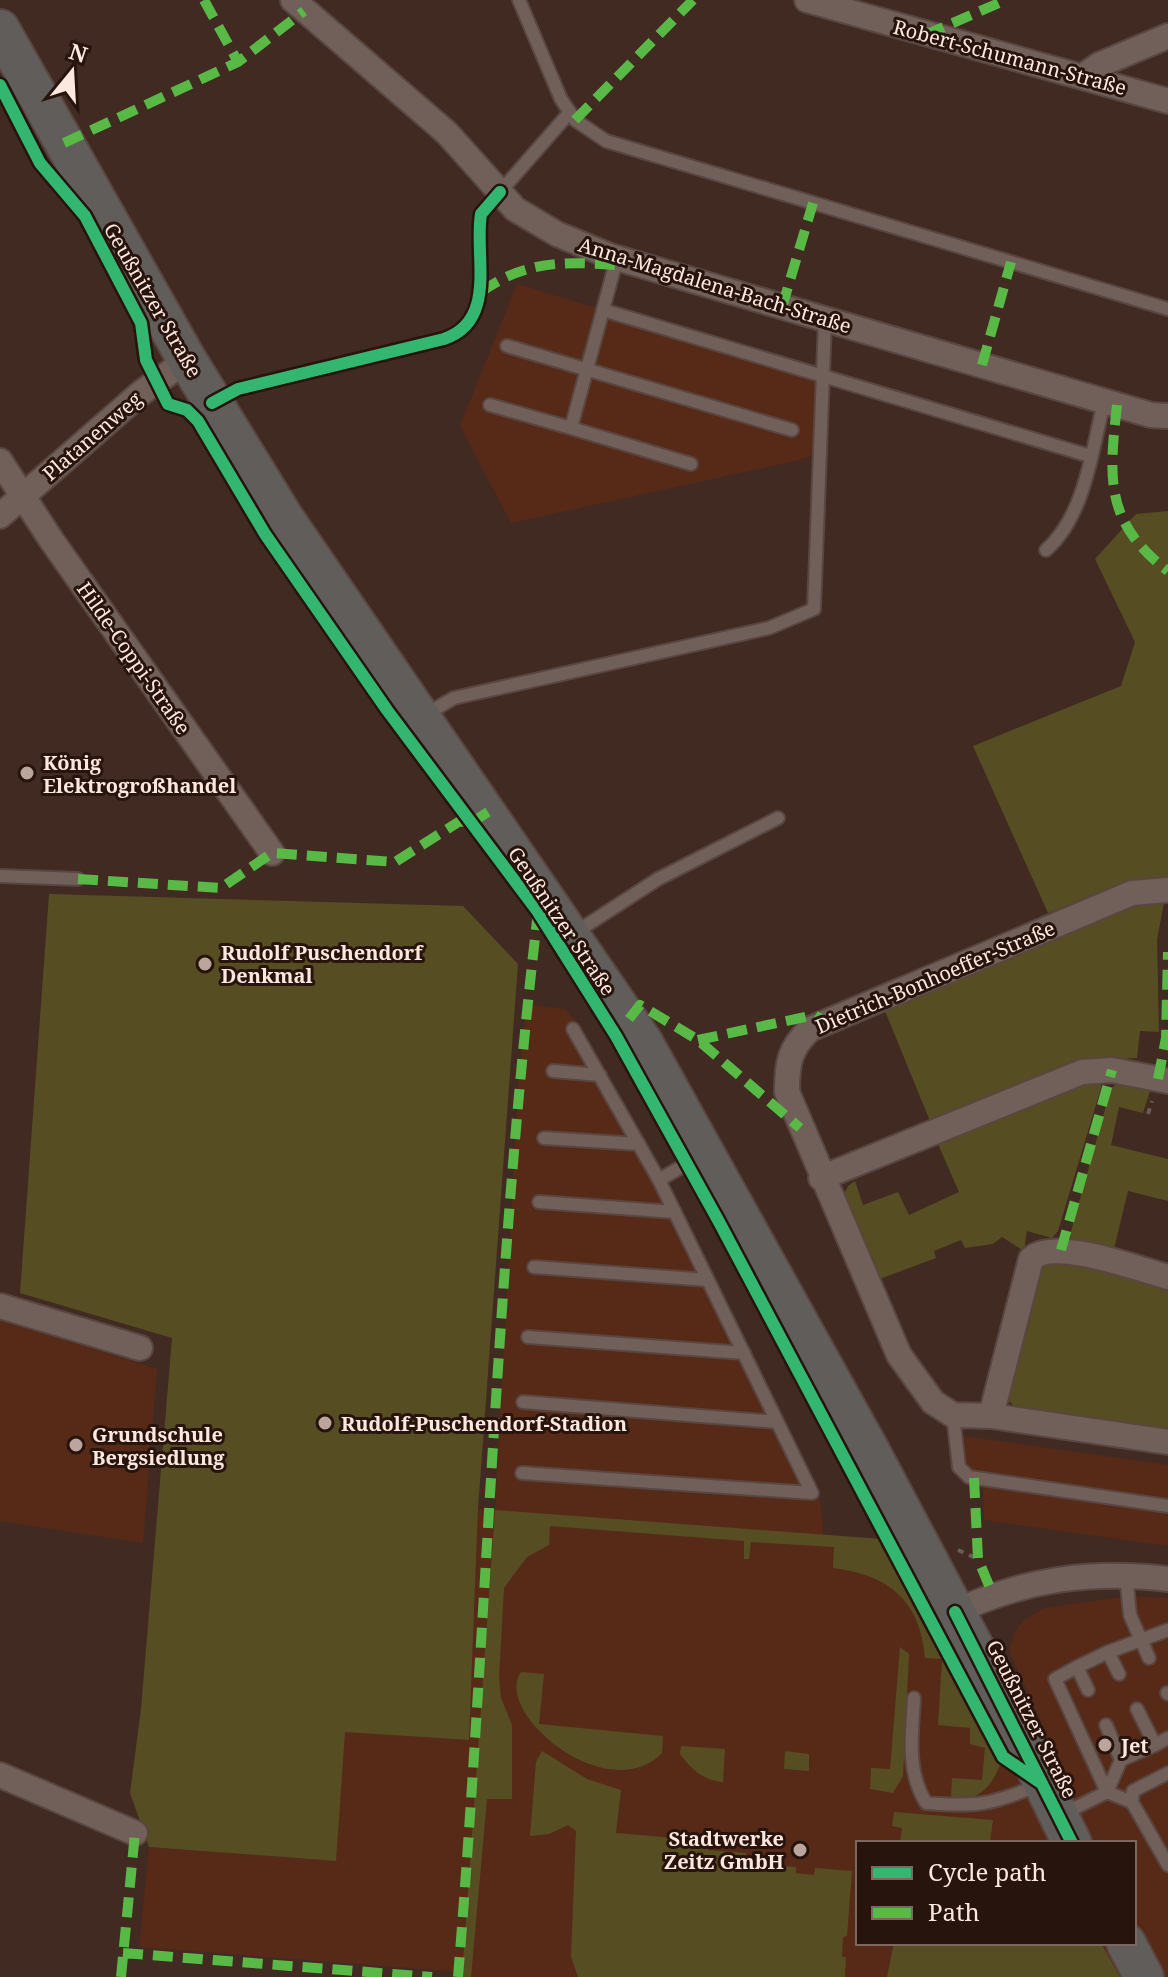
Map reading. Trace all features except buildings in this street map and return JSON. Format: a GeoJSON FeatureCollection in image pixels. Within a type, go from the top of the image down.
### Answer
{"type":"FeatureCollection","features":[{"type":"Feature","properties":{"kind":"main road","name":"Geußnitzer Straße"},"geometry":{"type":"LineString","coordinates":[[0,29],[187,360],[284,518],[573,934],[643,1042],[706,1152],[1005,1705],[1065,1830]]}},
{"type":"Feature","properties":{"kind":"main road"},"geometry":{"type":"LineString","coordinates":[[1127,1945],[1144,1977]]}},
{"type":"Feature","properties":{"kind":"street","name":"Anna-Magdalena-Bach-Straße"},"geometry":{"type":"LineString","coordinates":[[293,0],[447,133],[515,209],[557,234],[617,258],[825,320],[1104,402],[1168,416]]}},
{"type":"Feature","properties":{"kind":"street","name":"Robert-Schumann-Straße"},"geometry":{"type":"LineString","coordinates":[[807,0],[1168,101]]}},
{"type":"Feature","properties":{"kind":"street"},"geometry":{"type":"LineString","coordinates":[[1082,77],[1099,65],[1168,36]]}},
{"type":"Feature","properties":{"kind":"street","name":"Platanenweg"},"geometry":{"type":"LineString","coordinates":[[0,516],[155,381],[187,360]]}},
{"type":"Feature","properties":{"kind":"street","name":"Hilde-Coppi-Straße"},"geometry":{"type":"LineString","coordinates":[[0,461],[272,853]]}},
{"type":"Feature","properties":{"kind":"street","name":"Dietrich-Bonhoeffer-Straße"},"geometry":{"type":"LineString","coordinates":[[953,1415],[933,1402],[899,1355],[821,1178],[787,1092],[787,1060],[796,1042],[810,1029],[1132,893],[1168,890]]}},
{"type":"Feature","properties":{"kind":"street"},"geometry":{"type":"LineString","coordinates":[[821,1178],[1082,1072],[1112,1070],[1168,1081]]}},
{"type":"Feature","properties":{"kind":"street"},"geometry":{"type":"LineString","coordinates":[[991,1416],[1031,1259],[1039,1252],[1061,1250],[1135,1264],[1168,1277]]}},
{"type":"Feature","properties":{"kind":"street"},"geometry":{"type":"LineString","coordinates":[[0,1306],[140,1348]]}},
{"type":"Feature","properties":{"kind":"street"},"geometry":{"type":"LineString","coordinates":[[953,1415],[991,1416],[1168,1442]]}},
{"type":"Feature","properties":{"kind":"street"},"geometry":{"type":"LineString","coordinates":[[955,1612],[993,1595],[1073,1575],[1168,1579]]}},
{"type":"Feature","properties":{"kind":"street"},"geometry":{"type":"LineString","coordinates":[[0,1775],[135,1833]]}},
{"type":"Feature","properties":{"kind":"lane"},"geometry":{"type":"LineString","coordinates":[[519,0],[561,99],[570,112],[606,141],[1168,309]]}},
{"type":"Feature","properties":{"kind":"lane"},"geometry":{"type":"LineString","coordinates":[[500,192],[570,112]]}},
{"type":"Feature","properties":{"kind":"lane"},"geometry":{"type":"LineString","coordinates":[[571,428],[617,258]]}},
{"type":"Feature","properties":{"kind":"lane"},"geometry":{"type":"LineString","coordinates":[[603,310],[1090,456]]}},
{"type":"Feature","properties":{"kind":"lane"},"geometry":{"type":"LineString","coordinates":[[422,717],[454,698],[769,628],[814,609],[825,320]]}},
{"type":"Feature","properties":{"kind":"lane"},"geometry":{"type":"LineString","coordinates":[[507,346],[792,430]]}},
{"type":"Feature","properties":{"kind":"lane"},"geometry":{"type":"LineString","coordinates":[[1046,550],[1061,537],[1076,506],[1104,402]]}},
{"type":"Feature","properties":{"kind":"lane"},"geometry":{"type":"LineString","coordinates":[[490,405],[691,464]]}},
{"type":"Feature","properties":{"kind":"lane"},"geometry":{"type":"LineString","coordinates":[[573,934],[658,879],[778,818]]}},
{"type":"Feature","properties":{"kind":"lane"},"geometry":{"type":"LineString","coordinates":[[0,876],[78,879]]}},
{"type":"Feature","properties":{"kind":"lane"},"geometry":{"type":"LineString","coordinates":[[522,1473],[812,1493],[659,1180],[573,1029]]}},
{"type":"Feature","properties":{"kind":"lane"},"geometry":{"type":"LineString","coordinates":[[553,1071],[600,1075]]}},
{"type":"Feature","properties":{"kind":"lane"},"geometry":{"type":"LineString","coordinates":[[544,1138],[639,1144]]}},
{"type":"Feature","properties":{"kind":"lane"},"geometry":{"type":"LineString","coordinates":[[659,1180],[706,1152]]}},
{"type":"Feature","properties":{"kind":"lane"},"geometry":{"type":"LineString","coordinates":[[539,1202],[675,1212]]}},
{"type":"Feature","properties":{"kind":"lane"},"geometry":{"type":"LineString","coordinates":[[534,1267],[708,1280]]}},
{"type":"Feature","properties":{"kind":"lane"},"geometry":{"type":"LineString","coordinates":[[528,1337],[744,1353]]}},
{"type":"Feature","properties":{"kind":"lane"},"geometry":{"type":"LineString","coordinates":[[523,1402],[777,1422]]}},
{"type":"Feature","properties":{"kind":"lane"},"geometry":{"type":"LineString","coordinates":[[953,1415],[959,1467],[969,1477],[1168,1506]]}},
{"type":"Feature","properties":{"kind":"lane"},"geometry":{"type":"LineString","coordinates":[[1126,1575],[1130,1615],[1149,1658]]}},
{"type":"Feature","properties":{"kind":"lane"},"geometry":{"type":"LineString","coordinates":[[1132,1802],[1107,1792],[1055,1679],[1108,1652],[1168,1630]]}},
{"type":"Feature","properties":{"kind":"lane"},"geometry":{"type":"LineString","coordinates":[[1108,1652],[1119,1674]]}},
{"type":"Feature","properties":{"kind":"lane"},"geometry":{"type":"LineString","coordinates":[[1077,1667],[1088,1690]]}},
{"type":"Feature","properties":{"kind":"lane"},"geometry":{"type":"LineString","coordinates":[[914,1698],[911,1754],[915,1784],[926,1803],[972,1807],[1003,1800],[1041,1783]]}},
{"type":"Feature","properties":{"kind":"lane"},"geometry":{"type":"LineString","coordinates":[[1137,1709],[1155,1745]]}},
{"type":"Feature","properties":{"kind":"lane"},"geometry":{"type":"LineString","coordinates":[[1106,1725],[1121,1760]]}},
{"type":"Feature","properties":{"kind":"lane"},"geometry":{"type":"LineString","coordinates":[[1065,1830],[1107,1792],[1121,1760],[1168,1738]]}},
{"type":"Feature","properties":{"kind":"lane"},"geometry":{"type":"LineString","coordinates":[[1168,1773],[1133,1791],[1132,1802],[1168,1865]]}},
{"type":"Feature","properties":{"kind":"shaded area"},"geometry":{"type":"Polygon","coordinates":[[[517,284],[823,376],[820,453],[511,523],[460,426],[517,284]]]}},
{"type":"Feature","properties":{"kind":"shaded area"},"geometry":{"type":"Polygon","coordinates":[[[1168,511],[1168,880],[1118,885],[1048,913],[973,746],[1121,686],[1135,642],[1095,559],[1136,514],[1168,511]]]}},
{"type":"Feature","properties":{"kind":"shaded area","name":"Rudolf-Puschendorf-Stadion"},"geometry":{"type":"Polygon","coordinates":[[[49,894],[463,906],[518,964],[478,1509],[469,1740],[345,1732],[336,1861],[149,1847],[130,1793],[141,1709],[172,1338],[20,1293],[49,894]]]}},
{"type":"Feature","properties":{"kind":"shaded area"},"geometry":{"type":"Polygon","coordinates":[[[1165,897],[1157,940],[1159,1032],[1140,1031],[1137,1058],[1081,1060],[932,1126],[885,1011],[1107,913],[1138,901],[1165,897]]]}},
{"type":"Feature","properties":{"kind":"shaded area"},"geometry":{"type":"Polygon","coordinates":[[[527,1004],[565,1009],[578,1024],[663,1176],[786,1421],[819,1491],[824,1537],[882,1539],[1003,1765],[1052,1746],[1009,1651],[1014,1633],[1025,1619],[1045,1608],[1129,1596],[1168,1598],[1168,1977],[462,1977],[462,1972],[139,1947],[149,1847],[335,1861],[344,1731],[469,1740],[478,1509],[495,1509],[519,1071],[527,1004]]]}},
{"type":"Feature","properties":{"kind":"shaded area"},"geometry":{"type":"Polygon","coordinates":[[[1101,1079],[1101,1088],[1058,1231],[1052,1238],[1027,1231],[1024,1251],[1002,1237],[993,1244],[965,1248],[961,1240],[934,1251],[936,1258],[877,1280],[842,1198],[848,1186],[855,1181],[863,1205],[898,1192],[909,1215],[959,1192],[938,1144],[1079,1082],[1101,1079]]]}},
{"type":"Feature","properties":{"kind":"shaded area"},"geometry":{"type":"Polygon","coordinates":[[[1121,1082],[1151,1088],[1143,1113],[1119,1107],[1111,1145],[1168,1159],[1168,1201],[1128,1191],[1113,1253],[1072,1243],[1070,1235],[1111,1088],[1121,1082]]]}},
{"type":"Feature","properties":{"kind":"shaded area"},"geometry":{"type":"Polygon","coordinates":[[[1054,1260],[1168,1288],[1168,1432],[1017,1409],[1008,1400],[1006,1389],[1037,1269],[1054,1260]]]}},
{"type":"Feature","properties":{"kind":"shaded area","name":"Grundschule Bergsiedlung"},"geometry":{"type":"Polygon","coordinates":[[[0,1320],[157,1369],[143,1543],[0,1521],[0,1320]]]}},
{"type":"Feature","properties":{"kind":"shaded area"},"geometry":{"type":"Polygon","coordinates":[[[964,1436],[1168,1465],[1168,1546],[984,1520],[983,1490],[965,1461],[964,1436]]]}},
{"type":"Feature","properties":{"kind":"shaded area"},"geometry":{"type":"Polygon","coordinates":[[[495,1510],[882,1539],[1001,1762],[994,1778],[977,1795],[951,1797],[952,1778],[982,1780],[985,1748],[970,1744],[970,1728],[938,1725],[942,1659],[925,1658],[916,1620],[898,1594],[870,1577],[833,1568],[834,1547],[751,1542],[749,1559],[744,1559],[744,1541],[550,1526],[549,1545],[527,1557],[504,1588],[499,1678],[501,1698],[512,1725],[512,1799],[487,1799],[471,1977],[462,1977],[495,1510]]]}},
{"type":"Feature","properties":{"kind":"shaded area"},"geometry":{"type":"Polygon","coordinates":[[[900,1647],[909,1654],[903,1776],[893,1793],[870,1789],[871,1768],[890,1769],[900,1647]]]}},
{"type":"Feature","properties":{"kind":"shaded area"},"geometry":{"type":"Polygon","coordinates":[[[521,1672],[544,1674],[539,1724],[663,1736],[662,1753],[639,1767],[613,1770],[586,1763],[538,1730],[523,1709],[516,1689],[521,1672]]]}},
{"type":"Feature","properties":{"kind":"shaded area"},"geometry":{"type":"Polygon","coordinates":[[[681,1746],[725,1749],[723,1782],[710,1779],[694,1769],[680,1754],[681,1746]]]}},
{"type":"Feature","properties":{"kind":"shaded area"},"geometry":{"type":"Polygon","coordinates":[[[542,1751],[587,1779],[621,1790],[616,1833],[709,1841],[708,1850],[746,1853],[746,1863],[796,1867],[796,1873],[814,1875],[815,1868],[852,1871],[847,1936],[843,1937],[845,1977],[578,1977],[571,1957],[576,1831],[568,1825],[549,1834],[530,1836],[536,1762],[542,1751]]]}},
{"type":"Feature","properties":{"kind":"shaded area"},"geometry":{"type":"Polygon","coordinates":[[[785,1751],[809,1754],[809,1771],[784,1769],[785,1751]]]}},
{"type":"Feature","properties":{"kind":"shaded area"},"geometry":{"type":"Polygon","coordinates":[[[894,1812],[993,1820],[990,1841],[900,1841],[902,1828],[892,1826],[894,1812]]]}},
{"type":"Feature","properties":{"kind":"shaded area"},"geometry":{"type":"Polygon","coordinates":[[[894,1945],[1102,1945],[1120,1977],[887,1977],[894,1945]]]}},
{"type":"Feature","properties":{"kind":"marked path"},"geometry":{"type":"LineString","coordinates":[[204,0],[238,62]]}},
{"type":"Feature","properties":{"kind":"marked path"},"geometry":{"type":"LineString","coordinates":[[575,120],[693,0]]}},
{"type":"Feature","properties":{"kind":"marked path"},"geometry":{"type":"LineString","coordinates":[[925,35],[1006,0]]}},
{"type":"Feature","properties":{"kind":"marked path"},"geometry":{"type":"LineString","coordinates":[[64,143],[238,62],[304,11]]}},
{"type":"Feature","properties":{"kind":"marked path"},"geometry":{"type":"LineString","coordinates":[[782,307],[813,203]]}},
{"type":"Feature","properties":{"kind":"marked path"},"geometry":{"type":"LineString","coordinates":[[982,365],[1011,262]]}},
{"type":"Feature","properties":{"kind":"marked path"},"geometry":{"type":"LineString","coordinates":[[481,292],[513,274],[545,265],[615,265]]}},
{"type":"Feature","properties":{"kind":"marked path"},"geometry":{"type":"LineString","coordinates":[[1117,405],[1113,454],[1116,497],[1132,535],[1168,571]]}},
{"type":"Feature","properties":{"kind":"marked path"},"geometry":{"type":"LineString","coordinates":[[78,879],[221,888],[272,853],[395,862],[460,821],[471,823],[488,812]]}},
{"type":"Feature","properties":{"kind":"marked path"},"geometry":{"type":"LineString","coordinates":[[458,1977],[502,1311],[538,912]]}},
{"type":"Feature","properties":{"kind":"marked path"},"geometry":{"type":"LineString","coordinates":[[1158,1079],[1166,1038],[1168,952]]}},
{"type":"Feature","properties":{"kind":"marked path"},"geometry":{"type":"LineString","coordinates":[[629,1019],[640,1005],[698,1040],[800,1128]]}},
{"type":"Feature","properties":{"kind":"marked path"},"geometry":{"type":"LineString","coordinates":[[698,1040],[814,1015],[826,1022]]}},
{"type":"Feature","properties":{"kind":"marked path"},"geometry":{"type":"LineString","coordinates":[[1061,1250],[1112,1070]]}},
{"type":"Feature","properties":{"kind":"marked path"},"geometry":{"type":"LineString","coordinates":[[974,1478],[978,1559],[993,1595]]}},
{"type":"Feature","properties":{"kind":"marked path"},"geometry":{"type":"LineString","coordinates":[[121,1977],[135,1833]]}},
{"type":"Feature","properties":{"kind":"marked path"},"geometry":{"type":"LineString","coordinates":[[123,1953],[432,1977]]}},
{"type":"Feature","properties":{"kind":"cycle path"},"geometry":{"type":"LineString","coordinates":[[0,85],[40,163],[85,216],[141,323],[146,360],[168,404],[187,410],[198,421],[265,534],[387,710],[538,912],[616,1036],[718,1220],[1003,1757],[1041,1783]]}},
{"type":"Feature","properties":{"kind":"cycle path"},"geometry":{"type":"LineString","coordinates":[[212,403],[238,389],[444,339],[461,330],[472,318],[478,302],[481,214],[500,192]]}},
{"type":"Feature","properties":{"kind":"cycle path"},"geometry":{"type":"LineString","coordinates":[[955,1612],[1071,1841]]}},
{"type":"Feature","properties":{"kind":"place","name":"König Elektrogroßhandel"},"geometry":{"type":"Point","coordinates":[27,773]}},
{"type":"Feature","properties":{"kind":"place","name":"Rudolf Puschendorf Denkmal"},"geometry":{"type":"Point","coordinates":[205,964]}},
{"type":"Feature","properties":{"kind":"place","name":"Rudolf-Puschendorf-Stadion"},"geometry":{"type":"Point","coordinates":[325,1423]}},
{"type":"Feature","properties":{"kind":"place","name":"Grundschule Bergsiedlung"},"geometry":{"type":"Point","coordinates":[76,1445]}},
{"type":"Feature","properties":{"kind":"place","name":"Jet"},"geometry":{"type":"Point","coordinates":[1105,1745]}},
{"type":"Feature","properties":{"kind":"place","name":"Stadtwerke Zeitz GmbH"},"geometry":{"type":"Point","coordinates":[800,1850]}}]}
